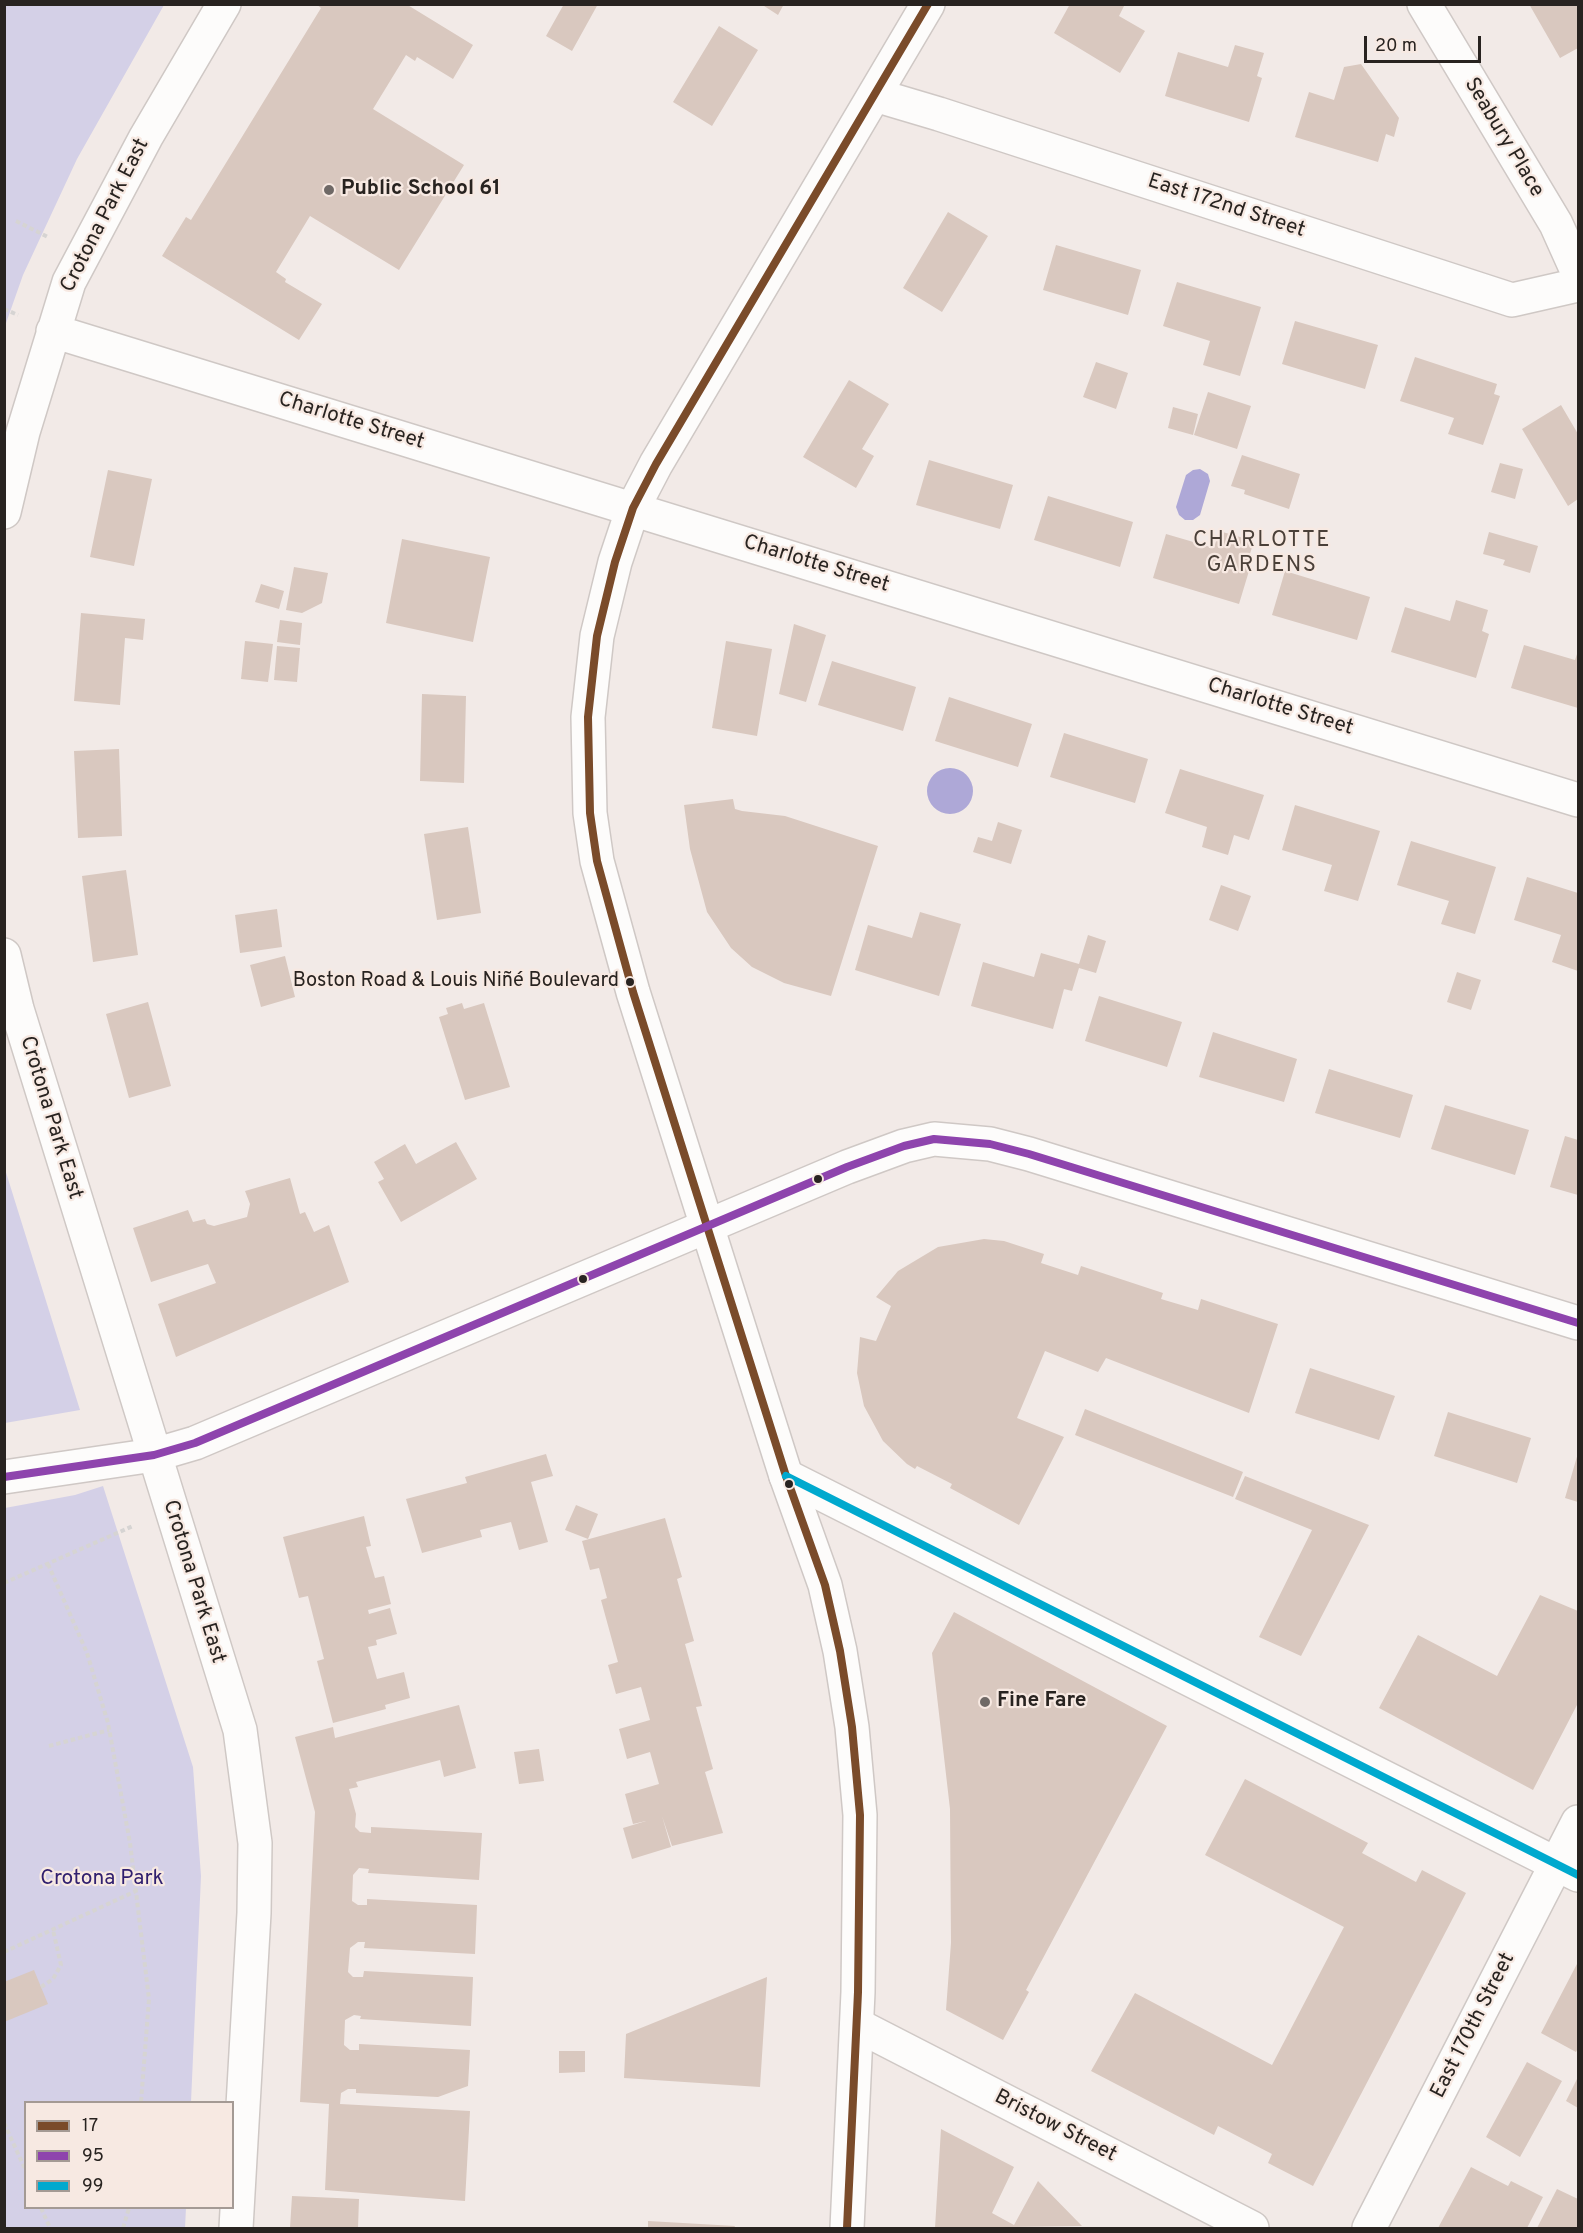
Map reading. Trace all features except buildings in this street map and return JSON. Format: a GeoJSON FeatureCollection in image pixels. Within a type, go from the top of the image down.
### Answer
{"type":"FeatureCollection","features":[{"type":"Feature","properties":{"kind":"street","name":"Crotona Park East"},"geometry":{"type":"LineString","coordinates":[[4,512],[23,432],[69,282],[146,137],[225,4]]}},
{"type":"Feature","properties":{"kind":"street"},"geometry":{"type":"LineString","coordinates":[[847,2229],[861,1903],[860,1815],[852,1727],[840,1652],[825,1585],[786,1476],[631,985],[597,861],[590,813],[590,680],[599,625],[615,562],[633,508],[656,464],[928,4]]}},
{"type":"Feature","properties":{"kind":"street","name":"Seabury Place"},"geometry":{"type":"LineString","coordinates":[[1424,4],[1556,224],[1578,273]]}},
{"type":"Feature","properties":{"kind":"street","name":"East 172nd Street"},"geometry":{"type":"LineString","coordinates":[[874,95],[1512,300],[1578,285]]}},
{"type":"Feature","properties":{"kind":"street","name":"Charlotte Street"},"geometry":{"type":"LineString","coordinates":[[53,331],[1578,800]]}},
{"type":"Feature","properties":{"kind":"street","name":"Crotona Park East"},"geometry":{"type":"LineString","coordinates":[[4,955],[17,1010],[240,1730],[255,1843],[254,1913],[236,2229]]}},
{"type":"Feature","properties":{"kind":"street"},"geometry":{"type":"LineString","coordinates":[[4,1477],[154,1455],[195,1443],[707,1225],[904,1146],[934,1139],[958,1140],[1029,1154],[1578,1323]]}},
{"type":"Feature","properties":{"kind":"street"},"geometry":{"type":"LineString","coordinates":[[786,1476],[1568,1870]]}},
{"type":"Feature","properties":{"kind":"street","name":"East 170th Street"},"geometry":{"type":"LineString","coordinates":[[1369,2229],[1568,1870],[1578,1822]]}},
{"type":"Feature","properties":{"kind":"street","name":"Bristow Street"},"geometry":{"type":"LineString","coordinates":[[857,2025],[1252,2229]]}},
{"type":"Feature","properties":{"kind":"path"},"geometry":{"type":"LineString","coordinates":[[16,221],[48,237]]}},
{"type":"Feature","properties":{"kind":"path"},"geometry":{"type":"LineString","coordinates":[[4,309],[18,315]]}},
{"type":"Feature","properties":{"kind":"path"},"geometry":{"type":"LineString","coordinates":[[4,1583],[133,1526]]}},
{"type":"Feature","properties":{"kind":"path"},"geometry":{"type":"LineString","coordinates":[[48,1564],[87,1653],[109,1730],[130,1843],[149,1999],[141,2101]]}},
{"type":"Feature","properties":{"kind":"path"},"geometry":{"type":"LineString","coordinates":[[49,1746],[109,1730]]}},
{"type":"Feature","properties":{"kind":"path"},"geometry":{"type":"LineString","coordinates":[[4,1952],[136,1891]]}},
{"type":"Feature","properties":{"kind":"path"},"geometry":{"type":"LineString","coordinates":[[41,1987],[53,1979],[61,1965],[53,1930]]}},
{"type":"Feature","properties":{"kind":"path"},"geometry":{"type":"LineString","coordinates":[[4,2123],[24,2167]]}},
{"type":"Feature","properties":{"kind":"path"},"geometry":{"type":"LineString","coordinates":[[41,2209],[50,2229]]}},
{"type":"Feature","properties":{"kind":"path"},"geometry":{"type":"LineString","coordinates":[[123,2229],[129,2209]]}},
{"type":"Feature","properties":{"kind":"green space"},"geometry":{"type":"Polygon","coordinates":[[[4,5],[164,5],[77,159],[23,275],[5,326],[4,5]]]}},
{"type":"Feature","properties":{"kind":"green space"},"geometry":{"type":"Polygon","coordinates":[[[4,1166],[80,1410],[5,1423],[4,1423],[4,1166]]]}},
{"type":"Feature","properties":{"kind":"green space","name":"Crotona Park"},"geometry":{"type":"Polygon","coordinates":[[[103,1486],[193,1767],[201,1876],[191,2101],[24,2101],[24,2209],[186,2209],[185,2228],[5,2228],[5,1508],[75,1495],[103,1486]]]}},
{"type":"Feature","properties":{"kind":"shaded area"},"geometry":{"type":"Polygon","coordinates":[[[1200,469],[1208,474],[1210,481],[1200,515],[1193,520],[1185,520],[1179,515],[1176,507],[1186,475],[1193,470],[1200,469]]]}},
{"type":"Feature","properties":{"kind":"shaded area"},"geometry":{"type":"Polygon","coordinates":[[[950,768],[966,775],[973,791],[966,807],[950,814],[934,807],[927,791],[934,775],[950,768]]]}},
{"type":"Feature","properties":{"kind":"transit line","name":"17"},"geometry":{"type":"LineString","coordinates":[[847,2228],[858,1992],[860,1815],[852,1727],[840,1651],[825,1585],[786,1476],[633,992],[597,861],[590,813],[588,717],[597,636],[615,562],[633,508],[656,464],[928,4]]}},
{"type":"Feature","properties":{"kind":"transit line","name":"95"},"geometry":{"type":"LineString","coordinates":[[4,1477],[154,1455],[195,1443],[847,1167],[904,1146],[934,1139],[990,1144],[1029,1154],[1578,1323]]}},
{"type":"Feature","properties":{"kind":"transit line","name":"99"},"geometry":{"type":"LineString","coordinates":[[786,1476],[1578,1875]]}},
{"type":"Feature","properties":{"kind":"place","name":"Public School 61"},"geometry":{"type":"Point","coordinates":[329,190]}},
{"type":"Feature","properties":{"kind":"place","name":"Boston Road & Louis Niñé Boulevard"},"geometry":{"type":"Point","coordinates":[630,982]}},
{"type":"Feature","properties":{"kind":"place","name":"Fine Fare"},"geometry":{"type":"Point","coordinates":[985,1702]}},
{"type":"Feature","properties":{"kind":"district","name":"CHARLOTTE GARDENS"},"geometry":{"type":"Point","coordinates":[1262,554]}}]}
